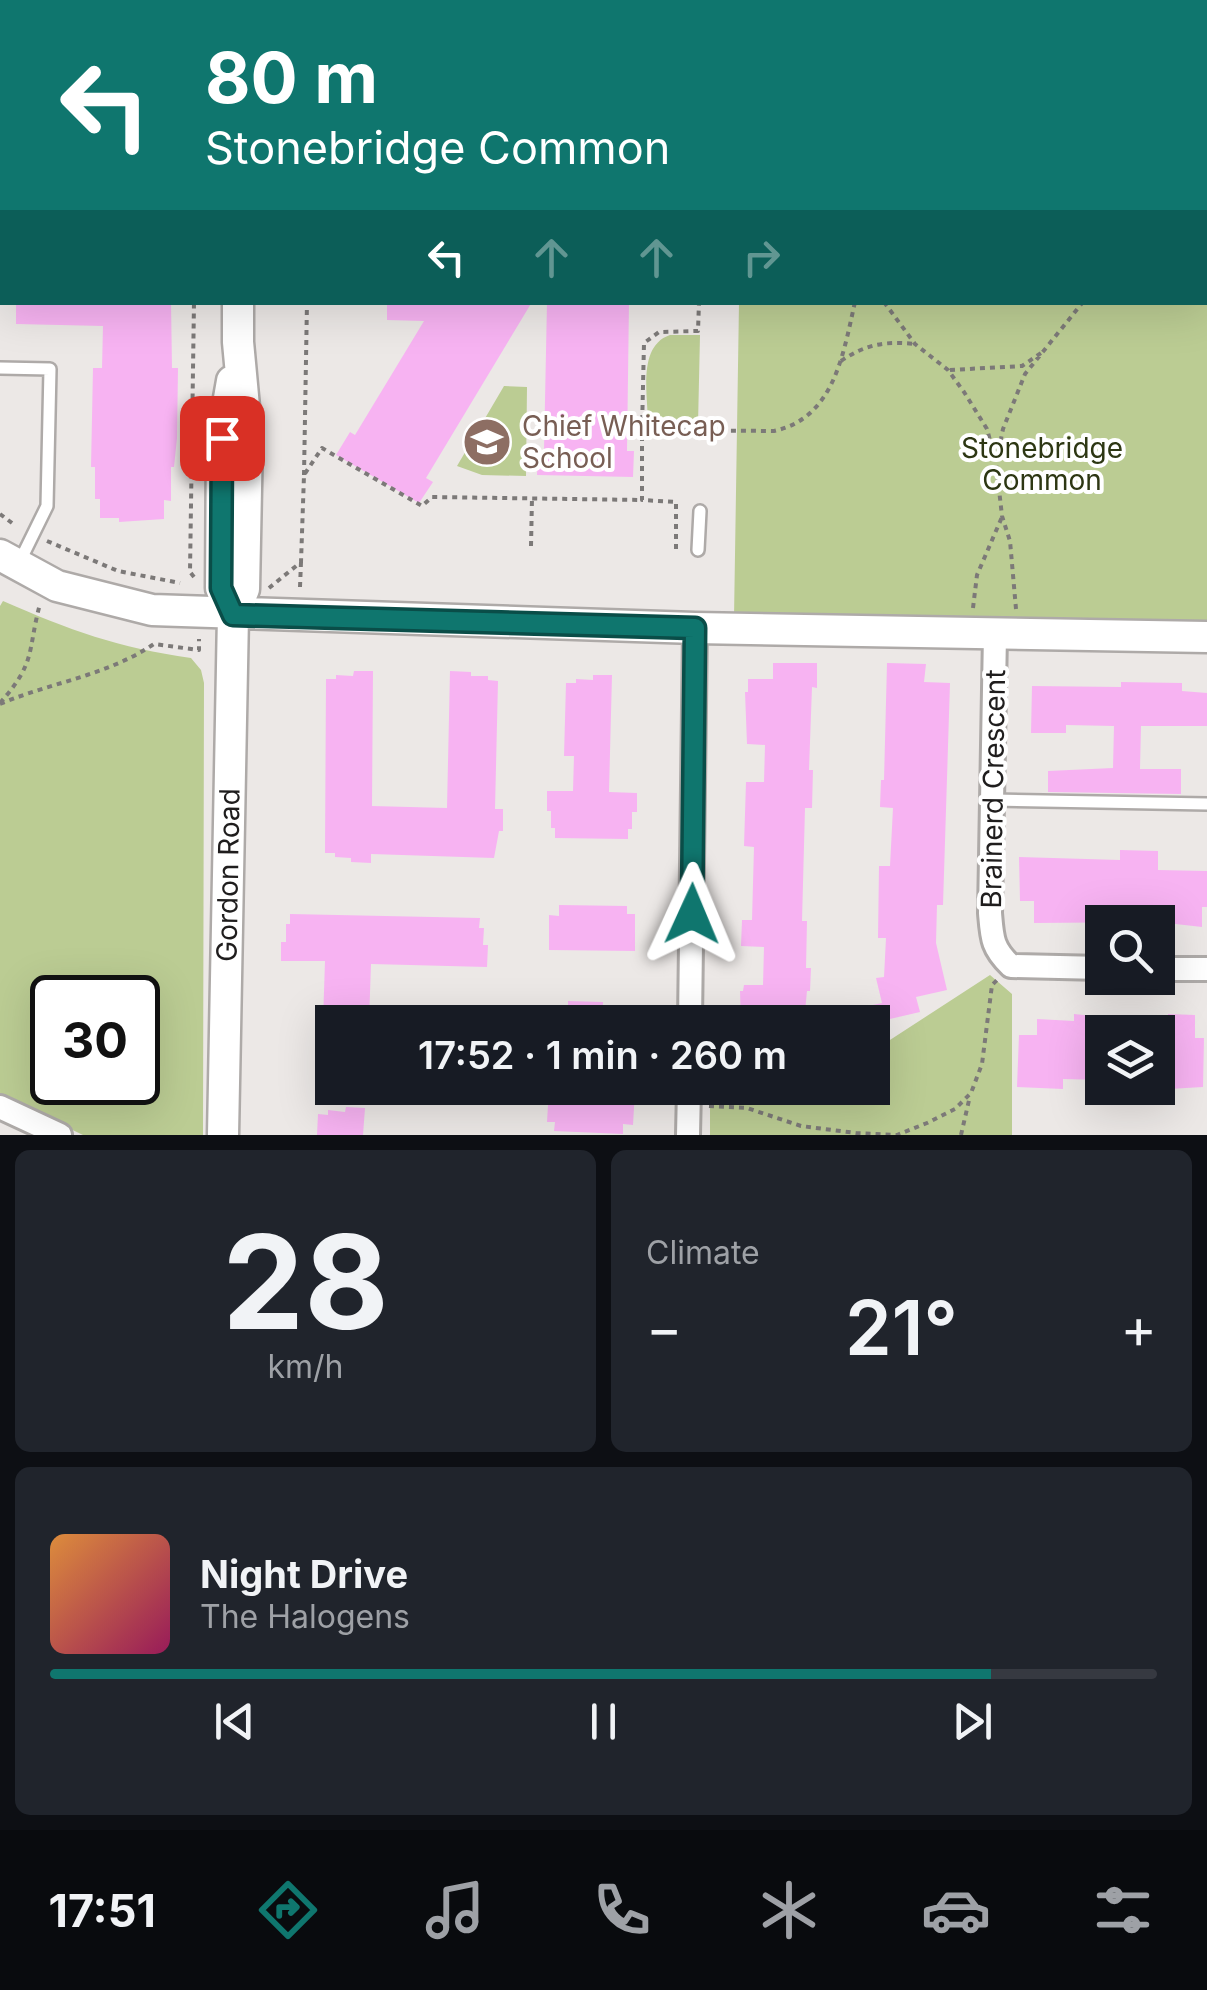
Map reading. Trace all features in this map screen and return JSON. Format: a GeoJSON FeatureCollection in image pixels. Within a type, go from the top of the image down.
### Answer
{"type":"FeatureCollection","features":[{"type":"Feature","properties":{"kind":"street","name":"Gordon Road"},"geometry":{"type":"LineString","coordinates":[[223,1135],[233,615],[244,589],[248,439],[238,305]]}},
{"type":"Feature","properties":{"kind":"street"},"geometry":{"type":"LineString","coordinates":[[9,560],[48,583],[152,610],[199,600],[233,615],[1207,637]]}},
{"type":"Feature","properties":{"kind":"street"},"geometry":{"type":"LineString","coordinates":[[690,1005],[695,628]]}},
{"type":"Feature","properties":{"kind":"street","name":"Brainerd Crescent"},"geometry":{"type":"LineString","coordinates":[[995,633],[990,913],[998,954],[1011,966],[1085,968]]}},
{"type":"Feature","properties":{"kind":"street"},"geometry":{"type":"LineString","coordinates":[[1175,969],[1207,970]]}},
{"type":"Feature","properties":{"kind":"street"},"geometry":{"type":"LineString","coordinates":[[688,1135],[689,1105]]}},
{"type":"Feature","properties":{"kind":"street"},"geometry":{"type":"LineString","coordinates":[[0,1107],[60,1135]]}},
{"type":"Feature","properties":{"kind":"lane"},"geometry":{"type":"LineString","coordinates":[[0,368],[50,368],[48,506],[34,534],[9,560]]}},
{"type":"Feature","properties":{"kind":"lane"},"geometry":{"type":"LineString","coordinates":[[698,550],[700,511]]}},
{"type":"Feature","properties":{"kind":"lane"},"geometry":{"type":"LineString","coordinates":[[994,800],[1207,804]]}},
{"type":"Feature","properties":{"kind":"path"},"geometry":{"type":"LineString","coordinates":[[0,704],[31,691],[94,675],[130,660],[154,644],[199,650],[199,600],[190,572],[194,305]]}},
{"type":"Feature","properties":{"kind":"path"},"geometry":{"type":"LineString","coordinates":[[300,601],[307,305]]}},
{"type":"Feature","properties":{"kind":"path"},"geometry":{"type":"LineString","coordinates":[[642,500],[644,343],[658,332],[698,331],[698,305]]}},
{"type":"Feature","properties":{"kind":"path"},"geometry":{"type":"LineString","coordinates":[[642,430],[774,431],[794,426],[822,401],[841,361],[854,305]]}},
{"type":"Feature","properties":{"kind":"path"},"geometry":{"type":"LineString","coordinates":[[886,305],[914,344],[948,370],[987,429],[1010,541],[995,633]]}},
{"type":"Feature","properties":{"kind":"path"},"geometry":{"type":"LineString","coordinates":[[996,463],[1014,400],[1026,374],[1081,305]]}},
{"type":"Feature","properties":{"kind":"path"},"geometry":{"type":"LineString","coordinates":[[841,361],[859,349],[884,341],[914,344]]}},
{"type":"Feature","properties":{"kind":"path"},"geometry":{"type":"LineString","coordinates":[[948,370],[1022,366],[1045,350]]}},
{"type":"Feature","properties":{"kind":"path"},"geometry":{"type":"LineString","coordinates":[[304,475],[322,448],[422,506],[432,496],[676,502],[676,549]]}},
{"type":"Feature","properties":{"kind":"path"},"geometry":{"type":"LineString","coordinates":[[532,498],[532,546]]}},
{"type":"Feature","properties":{"kind":"path"},"geometry":{"type":"LineString","coordinates":[[0,514],[34,534],[118,571],[184,583]]}},
{"type":"Feature","properties":{"kind":"path"},"geometry":{"type":"LineString","coordinates":[[995,633],[977,575],[1002,516]]}},
{"type":"Feature","properties":{"kind":"path"},"geometry":{"type":"LineString","coordinates":[[268,589],[301,562]]}},
{"type":"Feature","properties":{"kind":"path"},"geometry":{"type":"LineString","coordinates":[[0,704],[27,666],[38,609]]}},
{"type":"Feature","properties":{"kind":"path"},"geometry":{"type":"LineString","coordinates":[[961,1135],[982,1064],[992,986]]}},
{"type":"Feature","properties":{"kind":"path"},"geometry":{"type":"LineString","coordinates":[[708,1106],[747,1108],[801,1126],[897,1135],[955,1108],[971,1093]]}},
{"type":"Feature","properties":{"kind":"green space","name":"Stonebridge Common"},"geometry":{"type":"Polygon","coordinates":[[[739,305],[1207,305],[1207,628],[734,618],[739,305]]]}},
{"type":"Feature","properties":{"kind":"green space"},"geometry":{"type":"Polygon","coordinates":[[[670,335],[700,335],[698,425],[648,424],[649,361],[660,341],[670,335]]]}},
{"type":"Feature","properties":{"kind":"green space"},"geometry":{"type":"Polygon","coordinates":[[[504,386],[527,387],[526,476],[482,475],[457,466],[504,386]]]}},
{"type":"Feature","properties":{"kind":"green space"},"geometry":{"type":"Polygon","coordinates":[[[3,601],[95,637],[191,658],[201,670],[203,1135],[83,1135],[0,1095],[3,601]]]}},
{"type":"Feature","properties":{"kind":"green space"},"geometry":{"type":"Polygon","coordinates":[[[990,975],[1012,994],[1012,1135],[710,1135],[710,1105],[890,1105],[890,1040],[990,975]]]}},
{"type":"Feature","properties":{"kind":"building"},"geometry":{"type":"Polygon","coordinates":[[[16,305],[171,305],[172,368],[178,368],[177,438],[171,467],[171,501],[164,500],[164,519],[119,522],[119,518],[100,518],[100,499],[95,499],[95,467],[91,467],[93,368],[102,368],[103,326],[16,324],[16,305]]]}},
{"type":"Feature","properties":{"kind":"building"},"geometry":{"type":"Polygon","coordinates":[[[387,305],[530,305],[426,478],[433,482],[419,503],[336,455],[350,432],[355,435],[424,321],[387,320],[387,305]]]}},
{"type":"Feature","properties":{"kind":"building"},"geometry":{"type":"Polygon","coordinates":[[[547,305],[629,305],[627,451],[634,451],[633,477],[537,475],[538,450],[544,450],[547,305]]]}},
{"type":"Feature","properties":{"kind":"building"},"geometry":{"type":"Polygon","coordinates":[[[773,663],[817,663],[817,688],[812,687],[809,770],[813,770],[812,808],[805,808],[802,921],[807,921],[806,968],[811,968],[806,1005],[740,1005],[744,985],[763,985],[764,947],[741,946],[742,920],[752,920],[754,847],[744,846],[746,782],[764,782],[765,745],[747,744],[745,692],[748,679],[773,679],[773,663]]]}},
{"type":"Feature","properties":{"kind":"building"},"geometry":{"type":"Polygon","coordinates":[[[887,663],[926,664],[924,682],[950,683],[943,905],[937,905],[936,943],[947,990],[916,997],[920,1012],[890,1019],[890,1005],[873,1005],[882,1003],[876,978],[884,977],[886,938],[878,938],[879,866],[890,866],[893,808],[880,807],[887,663]]]}},
{"type":"Feature","properties":{"kind":"building"},"geometry":{"type":"Polygon","coordinates":[[[354,671],[373,671],[372,806],[447,808],[450,671],[471,672],[471,676],[488,676],[488,680],[498,681],[495,809],[503,809],[503,831],[499,831],[494,858],[371,854],[371,863],[351,862],[351,858],[325,853],[326,679],[353,676],[354,671]]]}},
{"type":"Feature","properties":{"kind":"building"},"geometry":{"type":"Polygon","coordinates":[[[593,675],[612,675],[609,792],[637,793],[637,812],[632,812],[628,839],[555,838],[551,811],[547,811],[547,791],[573,791],[574,756],[564,756],[566,683],[593,680],[593,675]]]}},
{"type":"Feature","properties":{"kind":"building"},"geometry":{"type":"Polygon","coordinates":[[[1121,682],[1182,683],[1182,691],[1207,693],[1207,726],[1141,726],[1140,769],[1181,769],[1181,794],[1048,792],[1048,771],[1113,768],[1114,726],[1066,725],[1066,733],[1031,733],[1032,686],[1121,687],[1121,682]]]}},
{"type":"Feature","properties":{"kind":"building"},"geometry":{"type":"Polygon","coordinates":[[[1120,850],[1158,851],[1158,870],[1207,871],[1207,907],[1202,907],[1202,927],[1175,924],[1175,905],[1085,905],[1085,923],[1034,923],[1034,901],[1020,901],[1019,857],[1120,860],[1120,850]]]}},
{"type":"Feature","properties":{"kind":"building"},"geometry":{"type":"Polygon","coordinates":[[[559,905],[627,906],[627,914],[635,914],[635,951],[549,950],[549,915],[559,916],[559,905]]]}},
{"type":"Feature","properties":{"kind":"building"},"geometry":{"type":"Polygon","coordinates":[[[290,914],[480,918],[483,945],[488,945],[487,967],[371,964],[370,1005],[324,1005],[325,961],[281,961],[281,942],[286,942],[286,924],[290,924],[290,914]]]}},
{"type":"Feature","properties":{"kind":"building"},"geometry":{"type":"Polygon","coordinates":[[[568,1001],[603,1002],[603,1005],[568,1005],[568,1001]]]}},
{"type":"Feature","properties":{"kind":"building"},"geometry":{"type":"Polygon","coordinates":[[[1074,1014],[1085,1015],[1085,1080],[1063,1079],[1063,1089],[1017,1087],[1019,1035],[1037,1035],[1037,1019],[1074,1021],[1074,1014]]]}},
{"type":"Feature","properties":{"kind":"building"},"geometry":{"type":"Polygon","coordinates":[[[1168,1014],[1195,1015],[1195,1038],[1204,1038],[1203,1087],[1175,1089],[1175,1015],[1168,1014]]]}},
{"type":"Feature","properties":{"kind":"building"},"geometry":{"type":"Polygon","coordinates":[[[548,1105],[634,1105],[633,1125],[623,1124],[623,1134],[554,1131],[555,1122],[547,1122],[548,1105]]]}},
{"type":"Feature","properties":{"kind":"building"},"geometry":{"type":"Polygon","coordinates":[[[346,1107],[365,1108],[363,1135],[317,1135],[318,1114],[328,1115],[328,1110],[345,1112],[346,1107]]]}},
{"type":"Feature","properties":{"kind":"place","name":"Chief Whitecap School"},"geometry":{"type":"Point","coordinates":[487,442]}},
{"type":"Feature","properties":{"kind":"route"},"geometry":{"type":"LineString","coordinates":[[222,438],[221,588],[233,615],[695,628],[692,914]]}}]}
